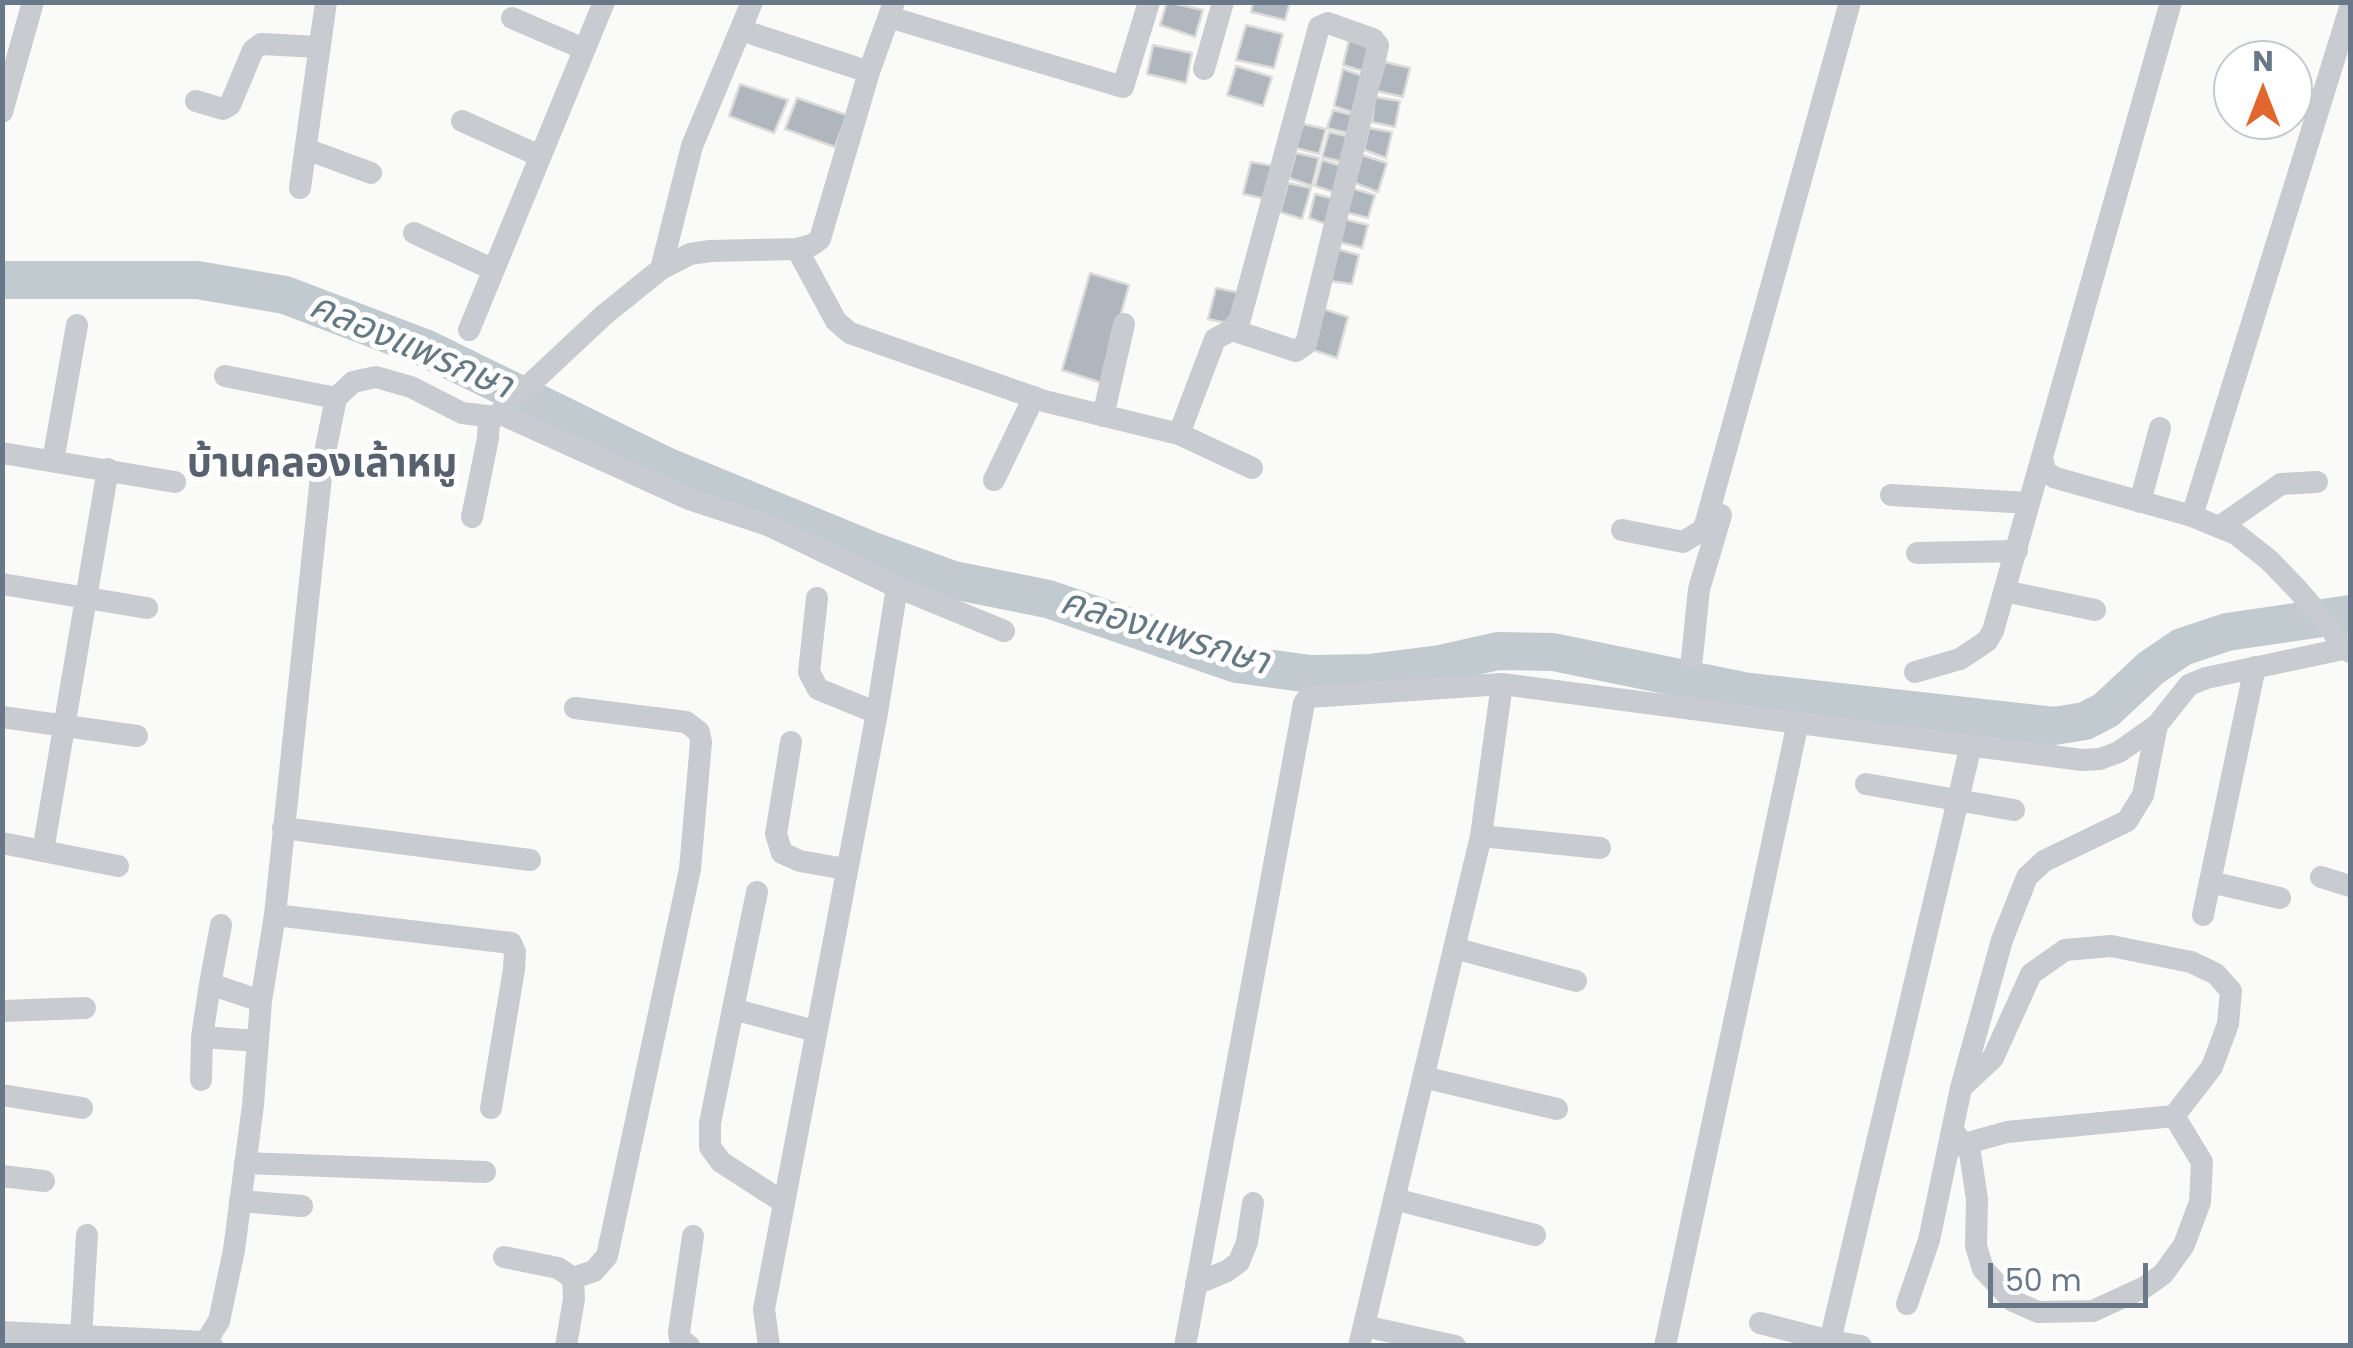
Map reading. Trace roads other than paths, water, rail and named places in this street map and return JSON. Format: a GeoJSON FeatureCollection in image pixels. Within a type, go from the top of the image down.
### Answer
{"type":"FeatureCollection","features":[{"type":"Feature","properties":{"kind":"street"},"geometry":{"type":"LineString","coordinates":[[2,112],[33,2]]}},
{"type":"Feature","properties":{"kind":"street"},"geometry":{"type":"LineString","coordinates":[[300,188],[326,2]]}},
{"type":"Feature","properties":{"kind":"street"},"geometry":{"type":"LineString","coordinates":[[469,330],[604,2]]}},
{"type":"Feature","properties":{"kind":"street"},"geometry":{"type":"LineString","coordinates":[[661,268],[692,146],[752,2]]}},
{"type":"Feature","properties":{"kind":"street"},"geometry":{"type":"LineString","coordinates":[[472,517],[488,438],[499,413],[661,268],[690,254],[797,249],[812,246],[820,239],[869,72],[892,10],[1123,87],[1148,2]]}},
{"type":"Feature","properties":{"kind":"street"},"geometry":{"type":"LineString","coordinates":[[1204,69],[1223,2]]}},
{"type":"Feature","properties":{"kind":"street"},"geometry":{"type":"LineString","coordinates":[[1622,530],[1676,542],[1704,530],[1850,2]]}},
{"type":"Feature","properties":{"kind":"street"},"geometry":{"type":"LineString","coordinates":[[1915,672],[1960,659],[1987,641],[1993,631],[2171,2]]}},
{"type":"Feature","properties":{"kind":"street"},"geometry":{"type":"LineString","coordinates":[[2192,516],[2350,8]]}},
{"type":"Feature","properties":{"kind":"street"},"geometry":{"type":"LineString","coordinates":[[512,18],[584,49]]}},
{"type":"Feature","properties":{"kind":"street"},"geometry":{"type":"LineString","coordinates":[[1179,434],[1215,339],[1237,326],[1246,302],[1319,27],[1328,23],[1373,39],[1378,45],[1306,344],[1296,351],[1232,330]]}},
{"type":"Feature","properties":{"kind":"street"},"geometry":{"type":"LineString","coordinates":[[740,30],[869,72]]}},
{"type":"Feature","properties":{"kind":"street"},"geometry":{"type":"LineString","coordinates":[[196,101],[223,109],[230,105],[253,50],[261,44],[318,48]]}},
{"type":"Feature","properties":{"kind":"street"},"geometry":{"type":"LineString","coordinates":[[462,121],[540,156]]}},
{"type":"Feature","properties":{"kind":"street"},"geometry":{"type":"LineString","coordinates":[[306,149],[371,173]]}},
{"type":"Feature","properties":{"kind":"street"},"geometry":{"type":"LineString","coordinates":[[414,234],[494,270]]}},
{"type":"Feature","properties":{"kind":"street"},"geometry":{"type":"LineString","coordinates":[[797,249],[836,321],[850,333],[1034,397],[1179,434],[1252,468]]}},
{"type":"Feature","properties":{"kind":"street"},"geometry":{"type":"LineString","coordinates":[[1104,416],[1124,324]]}},
{"type":"Feature","properties":{"kind":"street"},"geometry":{"type":"LineString","coordinates":[[53,461],[77,325]]}},
{"type":"Feature","properties":{"kind":"street"},"geometry":{"type":"LineString","coordinates":[[225,376],[336,398]]}},
{"type":"Feature","properties":{"kind":"street"},"geometry":{"type":"LineString","coordinates":[[2,1332],[206,1344],[219,1321],[240,1201],[261,1000],[275,915],[322,467],[336,398],[352,382],[376,376],[412,388],[462,413],[499,413],[689,499],[768,524],[897,587],[1004,631]]}},
{"type":"Feature","properties":{"kind":"street"},"geometry":{"type":"LineString","coordinates":[[994,480],[1034,397]]}},
{"type":"Feature","properties":{"kind":"street"},"geometry":{"type":"LineString","coordinates":[[2140,502],[2160,428]]}},
{"type":"Feature","properties":{"kind":"street"},"geometry":{"type":"LineString","coordinates":[[2,453],[175,482]]}},
{"type":"Feature","properties":{"kind":"street"},"geometry":{"type":"LineString","coordinates":[[1184,1346],[1304,703],[1309,697],[1502,684],[2082,760],[2119,752],[2156,725],[2188,684],[2342,644],[2296,588],[2253,546],[2192,516],[2056,478],[2045,472],[2042,457]]}},
{"type":"Feature","properties":{"kind":"street"},"geometry":{"type":"LineString","coordinates":[[1692,658],[1699,588],[1727,496],[1722,468]]}},
{"type":"Feature","properties":{"kind":"street"},"geometry":{"type":"LineString","coordinates":[[44,851],[108,470]]}},
{"type":"Feature","properties":{"kind":"street"},"geometry":{"type":"LineString","coordinates":[[2220,528],[2282,484],[2318,482]]}},
{"type":"Feature","properties":{"kind":"street"},"geometry":{"type":"LineString","coordinates":[[1891,495],[2029,503]]}},
{"type":"Feature","properties":{"kind":"street"},"geometry":{"type":"LineString","coordinates":[[1917,554],[2017,551]]}},
{"type":"Feature","properties":{"kind":"street"},"geometry":{"type":"LineString","coordinates":[[2,584],[146,608]]}},
{"type":"Feature","properties":{"kind":"street"},"geometry":{"type":"LineString","coordinates":[[770,1346],[764,1309],[877,713],[897,587]]}},
{"type":"Feature","properties":{"kind":"street"},"geometry":{"type":"LineString","coordinates":[[2004,591],[2095,610]]}},
{"type":"Feature","properties":{"kind":"street"},"geometry":{"type":"LineString","coordinates":[[816,598],[809,672],[818,689],[877,713]]}},
{"type":"Feature","properties":{"kind":"street"},"geometry":{"type":"LineString","coordinates":[[2203,915],[2255,667]]}},
{"type":"Feature","properties":{"kind":"street"},"geometry":{"type":"LineString","coordinates":[[1455,1346],[1362,1336],[1481,836],[1502,684]]}},
{"type":"Feature","properties":{"kind":"street"},"geometry":{"type":"LineString","coordinates":[[574,1278],[594,1271],[607,1256],[690,869],[701,742],[699,732],[686,722],[575,708]]}},
{"type":"Feature","properties":{"kind":"street"},"geometry":{"type":"LineString","coordinates":[[2,717],[136,736]]}},
{"type":"Feature","properties":{"kind":"street"},"geometry":{"type":"LineString","coordinates":[[1666,1346],[1798,722]]}},
{"type":"Feature","properties":{"kind":"street"},"geometry":{"type":"LineString","coordinates":[[1907,1304],[1958,1137],[1961,1088],[2002,940],[2027,876],[2044,861],[2127,821],[2143,795],[2156,725]]}},
{"type":"Feature","properties":{"kind":"street"},"geometry":{"type":"LineString","coordinates":[[791,742],[776,834],[782,853],[800,861],[845,870]]}},
{"type":"Feature","properties":{"kind":"street"},"geometry":{"type":"LineString","coordinates":[[1830,1341],[1971,745]]}},
{"type":"Feature","properties":{"kind":"street"},"geometry":{"type":"LineString","coordinates":[[1866,784],[2014,810]]}},
{"type":"Feature","properties":{"kind":"street"},"geometry":{"type":"LineString","coordinates":[[283,828],[530,860]]}},
{"type":"Feature","properties":{"kind":"street"},"geometry":{"type":"LineString","coordinates":[[1481,836],[1600,848]]}},
{"type":"Feature","properties":{"kind":"street"},"geometry":{"type":"LineString","coordinates":[[2,844],[118,866]]}},
{"type":"Feature","properties":{"kind":"street"},"geometry":{"type":"LineString","coordinates":[[2320,876],[2350,886]]}},
{"type":"Feature","properties":{"kind":"street"},"geometry":{"type":"LineString","coordinates":[[2210,882],[2280,898]]}},
{"type":"Feature","properties":{"kind":"street"},"geometry":{"type":"LineString","coordinates":[[758,892],[710,1122],[710,1147],[721,1162],[783,1202]]}},
{"type":"Feature","properties":{"kind":"street"},"geometry":{"type":"LineString","coordinates":[[275,915],[512,943],[514,969],[491,1108]]}},
{"type":"Feature","properties":{"kind":"street"},"geometry":{"type":"LineString","coordinates":[[200,1080],[202,1037],[220,926]]}},
{"type":"Feature","properties":{"kind":"street"},"geometry":{"type":"LineString","coordinates":[[1958,1137],[2174,1116],[2212,1067],[2228,1024],[2231,992],[2216,974],[2190,962],[2111,946],[2066,950],[2031,974],[1993,1058],[1961,1088]]}},
{"type":"Feature","properties":{"kind":"street"},"geometry":{"type":"LineString","coordinates":[[1454,948],[1576,981]]}},
{"type":"Feature","properties":{"kind":"street"},"geometry":{"type":"LineString","coordinates":[[210,984],[261,1000]]}},
{"type":"Feature","properties":{"kind":"street"},"geometry":{"type":"LineString","coordinates":[[2,1012],[85,1008]]}},
{"type":"Feature","properties":{"kind":"street"},"geometry":{"type":"LineString","coordinates":[[733,1010],[815,1030]]}},
{"type":"Feature","properties":{"kind":"street"},"geometry":{"type":"LineString","coordinates":[[202,1037],[258,1041]]}},
{"type":"Feature","properties":{"kind":"street"},"geometry":{"type":"LineString","coordinates":[[1423,1077],[1557,1109]]}},
{"type":"Feature","properties":{"kind":"street"},"geometry":{"type":"LineString","coordinates":[[2,1095],[82,1108]]}},
{"type":"Feature","properties":{"kind":"street"},"geometry":{"type":"LineString","coordinates":[[1958,1137],[1970,1153],[1976,1246],[1983,1269],[2013,1301],[2038,1312],[2093,1311],[2164,1274],[2184,1245],[2200,1202],[2202,1162],[2174,1116]]}},
{"type":"Feature","properties":{"kind":"street"},"geometry":{"type":"LineString","coordinates":[[245,1163],[485,1172]]}},
{"type":"Feature","properties":{"kind":"street"},"geometry":{"type":"LineString","coordinates":[[2,1176],[44,1181]]}},
{"type":"Feature","properties":{"kind":"street"},"geometry":{"type":"LineString","coordinates":[[1394,1199],[1535,1235]]}},
{"type":"Feature","properties":{"kind":"street"},"geometry":{"type":"LineString","coordinates":[[240,1201],[302,1206]]}},
{"type":"Feature","properties":{"kind":"street"},"geometry":{"type":"LineString","coordinates":[[1196,1284],[1239,1262],[1247,1242],[1253,1203]]}},
{"type":"Feature","properties":{"kind":"street"},"geometry":{"type":"LineString","coordinates":[[80,1336],[87,1236]]}},
{"type":"Feature","properties":{"kind":"street"},"geometry":{"type":"LineString","coordinates":[[690,1346],[680,1339],[679,1332],[694,1236]]}},
{"type":"Feature","properties":{"kind":"street"},"geometry":{"type":"LineString","coordinates":[[504,1256],[558,1268],[574,1278]]}},
{"type":"Feature","properties":{"kind":"street"},"geometry":{"type":"LineString","coordinates":[[566,1346],[574,1278]]}},
{"type":"Feature","properties":{"kind":"street"},"geometry":{"type":"LineString","coordinates":[[1760,1323],[1861,1346]]}},
{"type":"Feature","properties":{"kind":"waterway","name":"คลองแพรกษา"},"geometry":{"type":"LineString","coordinates":[[2,280],[197,280],[285,295],[427,349],[666,466],[878,553],[953,580],[1048,599],[1237,664],[1310,674],[1369,673],[1440,664],[1498,651],[1553,652],[1749,692],[2054,726],[2085,721],[2106,710],[2151,668],[2182,647],[2227,632],[2350,614]]}},
{"type":"Feature","properties":{"kind":"district","name":"บ้านคลองเล้าหมู"},"geometry":{"type":"Point","coordinates":[322,466]}}]}
